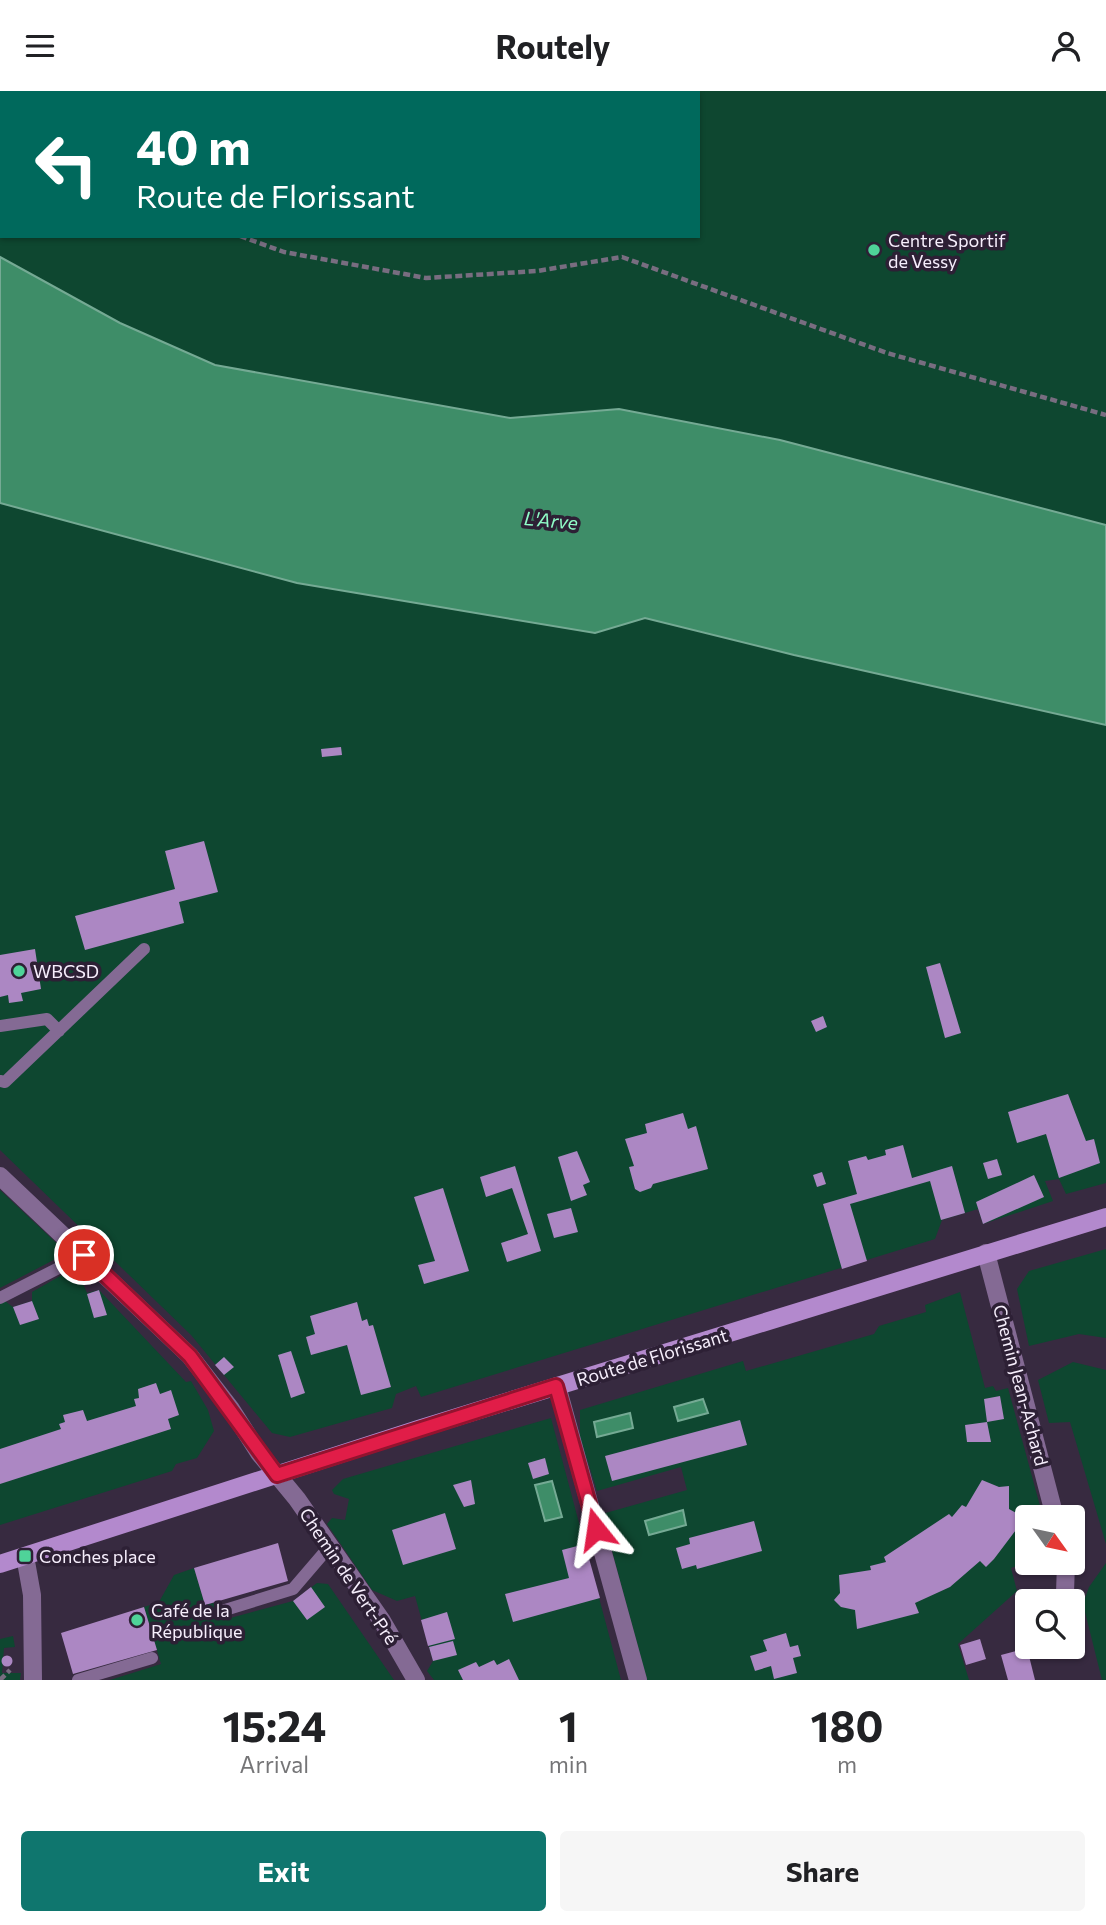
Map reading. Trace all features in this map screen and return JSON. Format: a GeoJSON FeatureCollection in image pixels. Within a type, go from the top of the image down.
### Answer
{"type":"FeatureCollection","features":[{"type":"Feature","properties":{"kind":"main road","name":"Route de Florissant"},"geometry":{"type":"LineString","coordinates":[[0,1564],[556,1386],[1106,1217]]}},
{"type":"Feature","properties":{"kind":"street","name":"Chemin de Vert-Pré"},"geometry":{"type":"LineString","coordinates":[[0,1176],[190,1356],[382,1621],[416,1680]]}},
{"type":"Feature","properties":{"kind":"street","name":"Chemin Jean-Achard"},"geometry":{"type":"LineString","coordinates":[[986,1253],[1052,1505]]}},
{"type":"Feature","properties":{"kind":"street"},"geometry":{"type":"LineString","coordinates":[[556,1386],[638,1680]]}},
{"type":"Feature","properties":{"kind":"street"},"geometry":{"type":"LineString","coordinates":[[25,1556],[32,1595],[33,1680]]}},
{"type":"Feature","properties":{"kind":"lane"},"geometry":{"type":"LineString","coordinates":[[0,1081],[5,1082],[144,949]]}},
{"type":"Feature","properties":{"kind":"lane"},"geometry":{"type":"LineString","coordinates":[[0,1026],[47,1019],[59,1031]]}},
{"type":"Feature","properties":{"kind":"lane"},"geometry":{"type":"LineString","coordinates":[[0,1299],[84,1255]]}},
{"type":"Feature","properties":{"kind":"lane"},"geometry":{"type":"LineString","coordinates":[[225,1610],[293,1589],[329,1547]]}},
{"type":"Feature","properties":{"kind":"lane"},"geometry":{"type":"LineString","coordinates":[[78,1680],[152,1658]]}},
{"type":"Feature","properties":{"kind":"path"},"geometry":{"type":"LineString","coordinates":[[246,238],[284,252],[426,278],[537,271],[622,257],[887,353],[1106,415]]}},
{"type":"Feature","properties":{"kind":"shaded area"},"geometry":{"type":"Polygon","coordinates":[[[700,91],[1106,91],[1106,525],[780,440],[619,409],[510,418],[215,365],[120,323],[0,257],[0,238],[700,238],[700,91]]]}},
{"type":"Feature","properties":{"kind":"shaded area"},"geometry":{"type":"Polygon","coordinates":[[[0,503],[297,583],[594,633],[645,618],[794,655],[1106,725],[1106,1183],[1066,1194],[1059,1179],[1045,1181],[1053,1201],[983,1224],[978,1209],[942,1220],[935,1239],[421,1397],[416,1386],[396,1394],[392,1408],[290,1437],[272,1433],[191,1335],[0,1150],[0,503]]]}},
{"type":"Feature","properties":{"kind":"shaded area"},"geometry":{"type":"Polygon","coordinates":[[[0,1190],[67,1253],[0,1288],[0,1190]]]}},
{"type":"Feature","properties":{"kind":"shaded area"},"geometry":{"type":"Polygon","coordinates":[[[1106,1249],[1106,1338],[1079,1334],[1029,1346],[1017,1289],[1029,1271],[1106,1249]]]}},
{"type":"Feature","properties":{"kind":"shaded area"},"geometry":{"type":"Polygon","coordinates":[[[76,1267],[87,1293],[99,1290],[186,1382],[191,1381],[208,1410],[214,1431],[197,1458],[176,1464],[172,1471],[0,1525],[0,1303],[5,1301],[13,1307],[32,1301],[32,1292],[76,1267]]]}},
{"type":"Feature","properties":{"kind":"shaded area"},"geometry":{"type":"Polygon","coordinates":[[[960,1292],[985,1388],[993,1386],[996,1391],[1008,1388],[1040,1505],[1015,1505],[1015,1567],[1011,1568],[1015,1593],[958,1644],[969,1680],[647,1680],[602,1514],[687,1490],[681,1467],[597,1491],[580,1437],[580,1410],[743,1361],[746,1371],[874,1334],[879,1326],[926,1312],[925,1305],[960,1292]]]}},
{"type":"Feature","properties":{"kind":"shaded area"},"geometry":{"type":"Polygon","coordinates":[[[1073,1362],[1106,1370],[1106,1544],[1070,1422],[1049,1423],[1038,1380],[1073,1362]]]}},
{"type":"Feature","properties":{"kind":"shaded area"},"geometry":{"type":"Polygon","coordinates":[[[551,1418],[621,1680],[434,1680],[427,1671],[433,1661],[415,1596],[397,1601],[372,1590],[327,1524],[332,1518],[345,1520],[349,1499],[334,1494],[332,1490],[343,1479],[551,1418]]]}},
{"type":"Feature","properties":{"kind":"shaded area"},"geometry":{"type":"Polygon","coordinates":[[[1106,1563],[1106,1680],[1102,1680],[1085,1612],[1085,1598],[1089,1587],[1106,1563]]]}},
{"type":"Feature","properties":{"kind":"shaded area"},"geometry":{"type":"Polygon","coordinates":[[[194,1568],[205,1605],[218,1602],[223,1620],[293,1601],[317,1583],[328,1584],[394,1680],[110,1680],[161,1664],[144,1607],[159,1602],[174,1575],[194,1568]]]}},
{"type":"Feature","properties":{"kind":"shaded area"},"geometry":{"type":"Polygon","coordinates":[[[13,1636],[15,1647],[4,1648],[2,1673],[21,1673],[20,1680],[0,1680],[0,1639],[13,1636]]]}},
{"type":"Feature","properties":{"kind":"water","name":"L'Arve"},"geometry":{"type":"Polygon","coordinates":[[[0,257],[120,323],[215,365],[510,418],[619,409],[780,440],[1106,525],[1106,725],[794,655],[645,618],[595,633],[297,583],[0,503],[0,257]]]}},
{"type":"Feature","properties":{"kind":"water"},"geometry":{"type":"Polygon","coordinates":[[[703,1399],[708,1413],[678,1421],[674,1407],[703,1399]]]}},
{"type":"Feature","properties":{"kind":"water"},"geometry":{"type":"Polygon","coordinates":[[[630,1413],[633,1428],[597,1437],[594,1422],[630,1413]]]}},
{"type":"Feature","properties":{"kind":"water"},"geometry":{"type":"Polygon","coordinates":[[[552,1481],[562,1517],[545,1521],[535,1485],[552,1481]]]}},
{"type":"Feature","properties":{"kind":"water"},"geometry":{"type":"Polygon","coordinates":[[[683,1510],[686,1525],[649,1535],[645,1521],[683,1510]]]}},
{"type":"Feature","properties":{"kind":"building"},"geometry":{"type":"Polygon","coordinates":[[[341,747],[342,755],[322,757],[321,749],[341,747]]]}},
{"type":"Feature","properties":{"kind":"building"},"geometry":{"type":"Polygon","coordinates":[[[204,841],[218,892],[179,902],[184,923],[85,950],[75,916],[175,889],[165,851],[204,841]]]}},
{"type":"Feature","properties":{"kind":"building","name":"WBCSD"},"geometry":{"type":"Polygon","coordinates":[[[35,949],[41,989],[21,993],[23,1001],[9,1003],[8,995],[0,997],[0,955],[35,949]]]}},
{"type":"Feature","properties":{"kind":"building"},"geometry":{"type":"Polygon","coordinates":[[[940,963],[961,1033],[945,1038],[926,967],[940,963]]]}},
{"type":"Feature","properties":{"kind":"building"},"geometry":{"type":"Polygon","coordinates":[[[823,1016],[827,1027],[816,1032],[811,1021],[823,1016]]]}},
{"type":"Feature","properties":{"kind":"building"},"geometry":{"type":"Polygon","coordinates":[[[1068,1094],[1086,1141],[1094,1139],[1100,1163],[1059,1178],[1046,1134],[1017,1143],[1008,1112],[1068,1094]]]}},
{"type":"Feature","properties":{"kind":"building"},"geometry":{"type":"Polygon","coordinates":[[[683,1113],[688,1129],[696,1126],[708,1169],[653,1184],[651,1188],[640,1192],[635,1189],[629,1167],[634,1166],[625,1139],[647,1133],[645,1124],[683,1113]]]}},
{"type":"Feature","properties":{"kind":"building"},"geometry":{"type":"Polygon","coordinates":[[[903,1145],[912,1178],[952,1166],[965,1213],[941,1220],[930,1181],[850,1204],[867,1261],[842,1269],[823,1204],[857,1194],[848,1161],[866,1156],[868,1160],[886,1155],[885,1150],[903,1145]]]}},
{"type":"Feature","properties":{"kind":"building"},"geometry":{"type":"Polygon","coordinates":[[[577,1151],[590,1182],[583,1185],[587,1195],[571,1201],[558,1157],[577,1151]]]}},
{"type":"Feature","properties":{"kind":"building"},"geometry":{"type":"Polygon","coordinates":[[[997,1159],[1002,1175],[988,1179],[983,1163],[997,1159]]]}},
{"type":"Feature","properties":{"kind":"building"},"geometry":{"type":"Polygon","coordinates":[[[515,1166],[541,1251],[507,1262],[501,1243],[528,1234],[512,1188],[486,1197],[480,1177],[515,1166]]]}},
{"type":"Feature","properties":{"kind":"building"},"geometry":{"type":"Polygon","coordinates":[[[822,1172],[826,1184],[817,1187],[813,1175],[822,1172]]]}},
{"type":"Feature","properties":{"kind":"building"},"geometry":{"type":"Polygon","coordinates":[[[1034,1175],[1044,1197],[983,1224],[976,1202],[1034,1175]]]}},
{"type":"Feature","properties":{"kind":"building"},"geometry":{"type":"Polygon","coordinates":[[[443,1188],[469,1271],[424,1284],[418,1265],[435,1261],[414,1197],[443,1188]]]}},
{"type":"Feature","properties":{"kind":"building"},"geometry":{"type":"Polygon","coordinates":[[[571,1208],[578,1232],[554,1238],[547,1214],[571,1208]]]}},
{"type":"Feature","properties":{"kind":"building"},"geometry":{"type":"Polygon","coordinates":[[[99,1290],[107,1315],[94,1318],[87,1294],[99,1290]]]}},
{"type":"Feature","properties":{"kind":"building"},"geometry":{"type":"Polygon","coordinates":[[[32,1301],[39,1319],[20,1325],[13,1307],[32,1301]]]}},
{"type":"Feature","properties":{"kind":"building"},"geometry":{"type":"Polygon","coordinates":[[[357,1302],[362,1321],[367,1319],[369,1326],[373,1325],[391,1387],[361,1395],[347,1345],[311,1355],[306,1337],[315,1334],[310,1316],[357,1302]]]}},
{"type":"Feature","properties":{"kind":"building"},"geometry":{"type":"Polygon","coordinates":[[[291,1351],[305,1393],[291,1398],[278,1355],[291,1351]]]}},
{"type":"Feature","properties":{"kind":"building"},"geometry":{"type":"Polygon","coordinates":[[[224,1357],[234,1367],[224,1375],[215,1365],[224,1357]]]}},
{"type":"Feature","properties":{"kind":"building"},"geometry":{"type":"Polygon","coordinates":[[[156,1383],[160,1394],[171,1390],[179,1415],[168,1419],[171,1429],[0,1484],[0,1449],[61,1429],[59,1424],[65,1422],[63,1415],[83,1410],[87,1421],[136,1406],[134,1399],[139,1398],[138,1389],[156,1383]]]}},
{"type":"Feature","properties":{"kind":"building"},"geometry":{"type":"Polygon","coordinates":[[[1000,1396],[1004,1419],[987,1422],[984,1399],[1000,1396]]]}},
{"type":"Feature","properties":{"kind":"building"},"geometry":{"type":"Polygon","coordinates":[[[740,1420],[747,1445],[612,1481],[605,1456],[740,1420]]]}},
{"type":"Feature","properties":{"kind":"building"},"geometry":{"type":"Polygon","coordinates":[[[987,1422],[991,1442],[967,1442],[965,1425],[987,1422]]]}},
{"type":"Feature","properties":{"kind":"building"},"geometry":{"type":"Polygon","coordinates":[[[545,1458],[549,1474],[533,1479],[528,1463],[545,1458]]]}},
{"type":"Feature","properties":{"kind":"building"},"geometry":{"type":"Polygon","coordinates":[[[471,1480],[475,1504],[464,1507],[453,1485],[471,1480]]]}},
{"type":"Feature","properties":{"kind":"building"},"geometry":{"type":"Polygon","coordinates":[[[982,1480],[999,1487],[1009,1486],[1009,1509],[1015,1512],[1015,1531],[994,1559],[986,1567],[980,1561],[950,1587],[915,1603],[919,1613],[857,1629],[855,1610],[841,1607],[834,1600],[840,1593],[839,1575],[871,1570],[870,1566],[886,1562],[884,1557],[949,1514],[952,1517],[962,1505],[966,1507],[982,1480]]]}},
{"type":"Feature","properties":{"kind":"building"},"geometry":{"type":"Polygon","coordinates":[[[445,1513],[456,1549],[403,1565],[392,1530],[445,1513]]]}},
{"type":"Feature","properties":{"kind":"building"},"geometry":{"type":"Polygon","coordinates":[[[754,1521],[762,1551],[697,1569],[696,1565],[682,1569],[676,1548],[690,1544],[689,1538],[754,1521]]]}},
{"type":"Feature","properties":{"kind":"building"},"geometry":{"type":"Polygon","coordinates":[[[278,1543],[288,1581],[205,1605],[194,1568],[278,1543]]]}},
{"type":"Feature","properties":{"kind":"building"},"geometry":{"type":"Polygon","coordinates":[[[585,1544],[600,1598],[513,1622],[505,1594],[569,1578],[562,1550],[585,1544]]]}},
{"type":"Feature","properties":{"kind":"building"},"geometry":{"type":"Polygon","coordinates":[[[311,1587],[325,1607],[307,1620],[293,1601],[311,1587]]]}},
{"type":"Feature","properties":{"kind":"building"},"geometry":{"type":"Polygon","coordinates":[[[144,1607],[157,1650],[73,1674],[61,1633],[144,1607]]]}},
{"type":"Feature","properties":{"kind":"building"},"geometry":{"type":"Polygon","coordinates":[[[447,1612],[455,1639],[428,1646],[421,1620],[447,1612]]]}},
{"type":"Feature","properties":{"kind":"building"},"geometry":{"type":"Polygon","coordinates":[[[786,1633],[790,1647],[798,1645],[801,1656],[793,1658],[797,1673],[774,1679],[771,1666],[755,1671],[750,1656],[767,1651],[763,1640],[786,1633]]]}},
{"type":"Feature","properties":{"kind":"building"},"geometry":{"type":"Polygon","coordinates":[[[980,1639],[986,1659],[966,1665],[960,1645],[980,1639]]]}},
{"type":"Feature","properties":{"kind":"building"},"geometry":{"type":"Polygon","coordinates":[[[453,1641],[457,1655],[433,1661],[429,1647],[453,1641]]]}},
{"type":"Feature","properties":{"kind":"building"},"geometry":{"type":"Polygon","coordinates":[[[1015,1651],[1015,1659],[1030,1659],[1035,1680],[1008,1680],[1001,1655],[1015,1651]]]}},
{"type":"Feature","properties":{"kind":"building"},"geometry":{"type":"Polygon","coordinates":[[[7,1656],[11,1657],[11,1665],[7,1666],[3,1665],[2,1661],[3,1657],[7,1656]]]}},
{"type":"Feature","properties":{"kind":"building"},"geometry":{"type":"Polygon","coordinates":[[[509,1659],[519,1680],[463,1680],[458,1670],[476,1662],[479,1667],[494,1660],[497,1665],[509,1659]]]}},
{"type":"Feature","properties":{"kind":"place","name":"Centre Sportif de Vessy"},"geometry":{"type":"Point","coordinates":[874,250]}},
{"type":"Feature","properties":{"kind":"place","name":"WBCSD"},"geometry":{"type":"Point","coordinates":[19,971]}},
{"type":"Feature","properties":{"kind":"place","name":"Conches place"},"geometry":{"type":"Point","coordinates":[25,1556]}},
{"type":"Feature","properties":{"kind":"place","name":"Café de la République"},"geometry":{"type":"Point","coordinates":[137,1620]}},
{"type":"Feature","properties":{"kind":"route"},"geometry":{"type":"LineString","coordinates":[[84,1255],[190,1356],[277,1475],[556,1386],[596,1529]]}}]}
